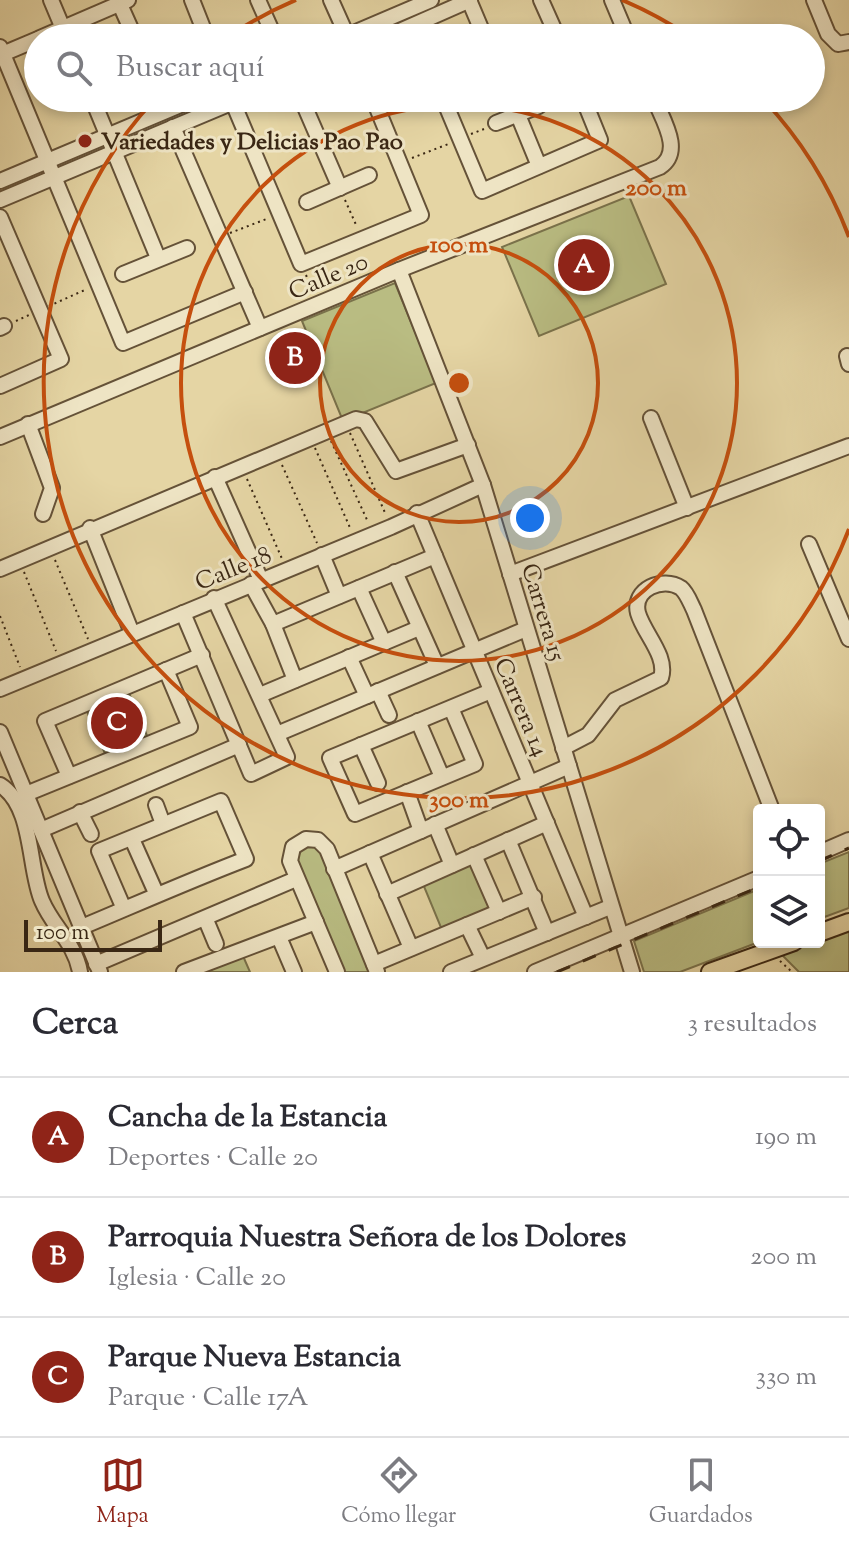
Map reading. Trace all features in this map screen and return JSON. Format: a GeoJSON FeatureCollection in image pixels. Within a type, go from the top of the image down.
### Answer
{"type":"FeatureCollection","features":[{"type":"Feature","properties":{"kind":"main road"},"geometry":{"type":"LineString","coordinates":[[825,931],[849,922]]}},
{"type":"Feature","properties":{"kind":"main road"},"geometry":{"type":"LineString","coordinates":[[710,972],[777,948]]}},
{"type":"Feature","properties":{"kind":"street"},"geometry":{"type":"LineString","coordinates":[[51,0],[61,24]]}},
{"type":"Feature","properties":{"kind":"street"},"geometry":{"type":"LineString","coordinates":[[192,0],[201,24]]}},
{"type":"Feature","properties":{"kind":"street"},"geometry":{"type":"LineString","coordinates":[[258,0],[269,24]]}},
{"type":"Feature","properties":{"kind":"street"},"geometry":{"type":"LineString","coordinates":[[331,0],[340,24]]}},
{"type":"Feature","properties":{"kind":"street"},"geometry":{"type":"LineString","coordinates":[[369,24],[404,5],[431,0]]}},
{"type":"Feature","properties":{"kind":"street"},"geometry":{"type":"LineString","coordinates":[[428,24],[470,0],[479,24]]}},
{"type":"Feature","properties":{"kind":"street"},"geometry":{"type":"LineString","coordinates":[[541,0],[552,24]]}},
{"type":"Feature","properties":{"kind":"street"},"geometry":{"type":"LineString","coordinates":[[612,0],[622,24]]}},
{"type":"Feature","properties":{"kind":"street"},"geometry":{"type":"LineString","coordinates":[[814,0],[824,24]]}},
{"type":"Feature","properties":{"kind":"street"},"geometry":{"type":"LineString","coordinates":[[81,24],[122,1],[130,24]]}},
{"type":"Feature","properties":{"kind":"street"},"geometry":{"type":"LineString","coordinates":[[825,27],[838,44],[849,42]]}},
{"type":"Feature","properties":{"kind":"street"},"geometry":{"type":"LineString","coordinates":[[24,44],[1,52],[24,106]]}},
{"type":"Feature","properties":{"kind":"street"},"geometry":{"type":"LineString","coordinates":[[26,112],[123,343],[245,292]]}},
{"type":"Feature","properties":{"kind":"street"},"geometry":{"type":"LineString","coordinates":[[98,112],[158,258]]}},
{"type":"Feature","properties":{"kind":"street"},"geometry":{"type":"LineString","coordinates":[[0,181],[107,136],[150,112]]}},
{"type":"Feature","properties":{"kind":"street"},"geometry":{"type":"LineString","coordinates":[[0,200],[207,112]]}},
{"type":"Feature","properties":{"kind":"street"},"geometry":{"type":"LineString","coordinates":[[240,112],[301,264],[421,215],[379,112]]}},
{"type":"Feature","properties":{"kind":"street"},"geometry":{"type":"LineString","coordinates":[[307,112],[340,188]]}},
{"type":"Feature","properties":{"kind":"street"},"geometry":{"type":"LineString","coordinates":[[449,112],[482,191],[600,140],[589,112]]}},
{"type":"Feature","properties":{"kind":"street"},"geometry":{"type":"LineString","coordinates":[[496,123],[523,112]]}},
{"type":"Feature","properties":{"kind":"street","name":"Calle 20"},"geometry":{"type":"LineString","coordinates":[[0,437],[399,270],[660,167],[671,156],[670,138],[660,112]]}},
{"type":"Feature","properties":{"kind":"street"},"geometry":{"type":"LineString","coordinates":[[518,114],[539,166]]}},
{"type":"Feature","properties":{"kind":"street"},"geometry":{"type":"LineString","coordinates":[[173,127],[260,328]]}},
{"type":"Feature","properties":{"kind":"street"},"geometry":{"type":"LineString","coordinates":[[307,202],[369,175]]}},
{"type":"Feature","properties":{"kind":"street"},"geometry":{"type":"LineString","coordinates":[[0,217],[61,359],[0,386]]}},
{"type":"Feature","properties":{"kind":"street"},"geometry":{"type":"LineString","coordinates":[[123,274],[187,248]]}},
{"type":"Feature","properties":{"kind":"street","name":"Carrera 15"},"geometry":{"type":"LineString","coordinates":[[399,270],[483,485],[619,938],[632,972]]}},
{"type":"Feature","properties":{"kind":"street"},"geometry":{"type":"LineString","coordinates":[[0,569],[90,528],[361,418],[396,471],[468,445]]}},
{"type":"Feature","properties":{"kind":"street"},"geometry":{"type":"LineString","coordinates":[[651,418],[687,508]]}},
{"type":"Feature","properties":{"kind":"street"},"geometry":{"type":"LineString","coordinates":[[28,424],[52,488],[43,514]]}},
{"type":"Feature","properties":{"kind":"street"},"geometry":{"type":"LineString","coordinates":[[510,574],[849,446]]}},
{"type":"Feature","properties":{"kind":"street"},"geometry":{"type":"LineString","coordinates":[[215,477],[295,680]]}},
{"type":"Feature","properties":{"kind":"street","name":"Calle 18"},"geometry":{"type":"LineString","coordinates":[[0,689],[214,598],[356,542],[483,485]]}},
{"type":"Feature","properties":{"kind":"street","name":"Carrera 14"},"geometry":{"type":"LineString","coordinates":[[417,513],[586,917]]}},
{"type":"Feature","properties":{"kind":"street"},"geometry":{"type":"LineString","coordinates":[[90,528],[132,633]]}},
{"type":"Feature","properties":{"kind":"street"},"geometry":{"type":"LineString","coordinates":[[809,544],[849,639]]}},
{"type":"Feature","properties":{"kind":"street"},"geometry":{"type":"LineString","coordinates":[[322,555],[339,596]]}},
{"type":"Feature","properties":{"kind":"street"},"geometry":{"type":"LineString","coordinates":[[273,624],[435,556]]}},
{"type":"Feature","properties":{"kind":"street"},"geometry":{"type":"LineString","coordinates":[[395,572],[437,666]]}},
{"type":"Feature","properties":{"kind":"street"},"geometry":{"type":"LineString","coordinates":[[563,748],[588,735],[615,700],[661,678],[662,663],[638,614],[637,603],[642,593],[657,583],[671,583],[684,590],[694,610],[770,804]]}},
{"type":"Feature","properties":{"kind":"street"},"geometry":{"type":"LineString","coordinates":[[359,588],[384,643]]}},
{"type":"Feature","properties":{"kind":"street"},"geometry":{"type":"LineString","coordinates":[[183,613],[251,774],[287,757],[214,598]]}},
{"type":"Feature","properties":{"kind":"street"},"geometry":{"type":"LineString","coordinates":[[260,695],[419,628]]}},
{"type":"Feature","properties":{"kind":"street"},"geometry":{"type":"LineString","coordinates":[[277,734],[526,629]]}},
{"type":"Feature","properties":{"kind":"street"},"geometry":{"type":"LineString","coordinates":[[69,776],[45,721],[202,655]]}},
{"type":"Feature","properties":{"kind":"street"},"geometry":{"type":"LineString","coordinates":[[349,657],[389,715]]}},
{"type":"Feature","properties":{"kind":"street"},"geometry":{"type":"LineString","coordinates":[[26,794],[190,727],[166,670]]}},
{"type":"Feature","properties":{"kind":"street"},"geometry":{"type":"LineString","coordinates":[[451,708],[475,764],[355,814],[330,758],[491,691]]}},
{"type":"Feature","properties":{"kind":"street"},"geometry":{"type":"LineString","coordinates":[[418,721],[442,777]]}},
{"type":"Feature","properties":{"kind":"street"},"geometry":{"type":"LineString","coordinates":[[0,732],[98,968],[296,879]]}},
{"type":"Feature","properties":{"kind":"street"},"geometry":{"type":"LineString","coordinates":[[41,830],[239,745]]}},
{"type":"Feature","properties":{"kind":"street"},"geometry":{"type":"LineString","coordinates":[[361,745],[378,783]]}},
{"type":"Feature","properties":{"kind":"street"},"geometry":{"type":"LineString","coordinates":[[334,869],[569,766]]}},
{"type":"Feature","properties":{"kind":"street"},"geometry":{"type":"LineString","coordinates":[[0,785],[14,800],[31,843],[44,906],[74,949],[80,972]]}},
{"type":"Feature","properties":{"kind":"street"},"geometry":{"type":"LineString","coordinates":[[407,792],[452,865]]}},
{"type":"Feature","properties":{"kind":"street"},"geometry":{"type":"LineString","coordinates":[[82,927],[124,909],[156,893],[246,859],[221,801],[99,851],[124,909]]}},
{"type":"Feature","properties":{"kind":"street"},"geometry":{"type":"LineString","coordinates":[[156,805],[163,824]]}},
{"type":"Feature","properties":{"kind":"street"},"geometry":{"type":"LineString","coordinates":[[80,812],[91,834]]}},
{"type":"Feature","properties":{"kind":"street"},"geometry":{"type":"LineString","coordinates":[[387,894],[547,823]]}},
{"type":"Feature","properties":{"kind":"street"},"geometry":{"type":"LineString","coordinates":[[132,839],[156,893]]}},
{"type":"Feature","properties":{"kind":"street"},"geometry":{"type":"LineString","coordinates":[[337,972],[296,879],[290,854],[295,845],[306,839],[325,845],[376,968],[411,948],[534,897]]}},
{"type":"Feature","properties":{"kind":"street"},"geometry":{"type":"LineString","coordinates":[[508,840],[547,933]]}},
{"type":"Feature","properties":{"kind":"street"},"geometry":{"type":"LineString","coordinates":[[825,850],[849,840]]}},
{"type":"Feature","properties":{"kind":"street"},"geometry":{"type":"LineString","coordinates":[[370,853],[411,948]]}},
{"type":"Feature","properties":{"kind":"street"},"geometry":{"type":"LineString","coordinates":[[474,855],[499,912]]}},
{"type":"Feature","properties":{"kind":"street"},"geometry":{"type":"LineString","coordinates":[[535,972],[753,881]]}},
{"type":"Feature","properties":{"kind":"street"},"geometry":{"type":"LineString","coordinates":[[451,972],[610,907]]}},
{"type":"Feature","properties":{"kind":"street"},"geometry":{"type":"LineString","coordinates":[[206,920],[216,944]]}},
{"type":"Feature","properties":{"kind":"street"},"geometry":{"type":"LineString","coordinates":[[184,972],[316,922]]}},
{"type":"Feature","properties":{"kind":"street"},"geometry":{"type":"LineString","coordinates":[[467,925],[483,958]]}},
{"type":"Feature","properties":{"kind":"street"},"geometry":{"type":"LineString","coordinates":[[279,937],[294,972]]}},
{"type":"Feature","properties":{"kind":"path"},"geometry":{"type":"LineString","coordinates":[[400,162],[496,123]]}},
{"type":"Feature","properties":{"kind":"path"},"geometry":{"type":"LineString","coordinates":[[340,188],[361,239]]}},
{"type":"Feature","properties":{"kind":"path"},"geometry":{"type":"LineString","coordinates":[[222,237],[279,213]]}},
{"type":"Feature","properties":{"kind":"path"},"geometry":{"type":"LineString","coordinates":[[301,264],[318,304]]}},
{"type":"Feature","properties":{"kind":"path"},"geometry":{"type":"LineString","coordinates":[[2,327],[99,284]]}},
{"type":"Feature","properties":{"kind":"path"},"geometry":{"type":"LineString","coordinates":[[346,423],[391,527]]}},
{"type":"Feature","properties":{"kind":"path"},"geometry":{"type":"LineString","coordinates":[[327,432],[373,534]]}},
{"type":"Feature","properties":{"kind":"path"},"geometry":{"type":"LineString","coordinates":[[311,439],[356,542]]}},
{"type":"Feature","properties":{"kind":"path"},"geometry":{"type":"LineString","coordinates":[[276,453],[322,555]]}},
{"type":"Feature","properties":{"kind":"path"},"geometry":{"type":"LineString","coordinates":[[242,468],[286,570]]}},
{"type":"Feature","properties":{"kind":"path"},"geometry":{"type":"LineString","coordinates":[[50,548],[93,651]]}},
{"type":"Feature","properties":{"kind":"path"},"geometry":{"type":"LineString","coordinates":[[20,561],[61,664]]}},
{"type":"Feature","properties":{"kind":"path"},"geometry":{"type":"LineString","coordinates":[[0,616],[25,679]]}},
{"type":"Feature","properties":{"kind":"green space"},"geometry":{"type":"Polygon","coordinates":[[[629,196],[666,284],[539,336],[502,247],[629,196]]]}},
{"type":"Feature","properties":{"kind":"green space"},"geometry":{"type":"Polygon","coordinates":[[[395,283],[436,383],[343,421],[302,321],[395,283]]]}},
{"type":"Feature","properties":{"kind":"green space"},"geometry":{"type":"Polygon","coordinates":[[[128,691],[148,738],[106,756],[86,709],[128,691]]]}},
{"type":"Feature","properties":{"kind":"green space"},"geometry":{"type":"Polygon","coordinates":[[[313,845],[322,852],[372,972],[343,972],[296,861],[303,846],[313,845]]]}},
{"type":"Feature","properties":{"kind":"green space"},"geometry":{"type":"Polygon","coordinates":[[[849,852],[849,908],[825,917],[825,876],[825,862],[849,852]]]}},
{"type":"Feature","properties":{"kind":"green space"},"geometry":{"type":"Polygon","coordinates":[[[473,861],[493,909],[442,930],[423,884],[473,861]]]}},
{"type":"Feature","properties":{"kind":"green space"},"geometry":{"type":"Polygon","coordinates":[[[753,891],[753,944],[680,972],[644,972],[634,941],[753,891]]]}},
{"type":"Feature","properties":{"kind":"green space"},"geometry":{"type":"Polygon","coordinates":[[[849,926],[849,972],[799,972],[779,952],[790,948],[825,948],[825,936],[849,926]]]}},
{"type":"Feature","properties":{"kind":"green space"},"geometry":{"type":"Polygon","coordinates":[[[243,956],[250,972],[206,972],[243,956]]]}},
{"type":"Feature","properties":{"kind":"railway"},"geometry":{"type":"LineString","coordinates":[[825,858],[849,848]]}},
{"type":"Feature","properties":{"kind":"railway"},"geometry":{"type":"LineString","coordinates":[[557,972],[753,890]]}},
{"type":"Feature","properties":{"kind":"place","name":"Variedades y Delicias Pao Pao"},"geometry":{"type":"Point","coordinates":[85,141]}},
{"type":"Feature","properties":{"kind":"place","name":"Cancha de la Estancia"},"geometry":{"type":"Point","coordinates":[584,265]}},
{"type":"Feature","properties":{"kind":"place","name":"Parroquia Nuestra Señora de los Dolores"},"geometry":{"type":"Point","coordinates":[295,358]}},
{"type":"Feature","properties":{"kind":"place","name":"Parque Nueva Estancia"},"geometry":{"type":"Point","coordinates":[117,723]}}]}
